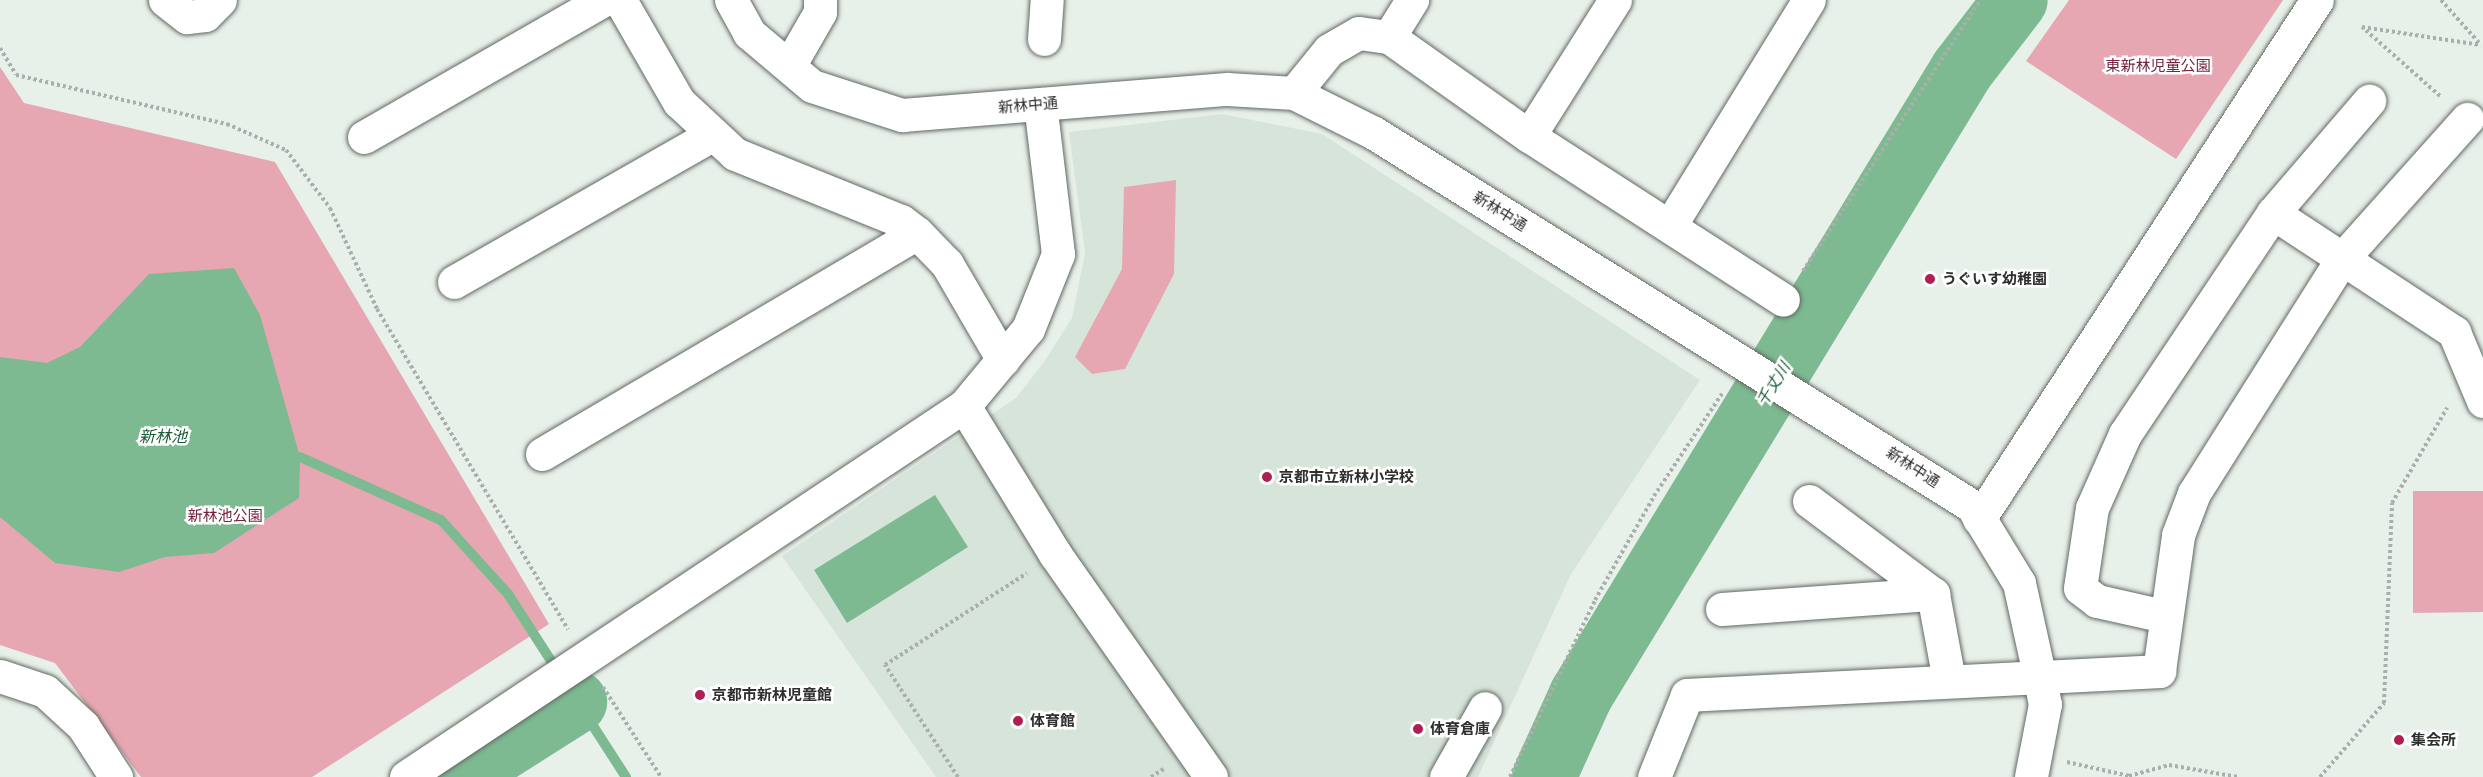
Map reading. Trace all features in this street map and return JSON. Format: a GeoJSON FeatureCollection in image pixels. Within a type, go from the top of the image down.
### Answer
{"type":"FeatureCollection","features":[{"type":"Feature","properties":{"kind":"street"},"geometry":{"type":"LineString","coordinates":[[165,0],[187,17],[205,15],[220,0]]}},
{"type":"Feature","properties":{"kind":"street"},"geometry":{"type":"LineString","coordinates":[[364,137],[603,0]]}},
{"type":"Feature","properties":{"kind":"street"},"geometry":{"type":"LineString","coordinates":[[620,0],[679,102],[713,134],[735,154],[901,222],[916,233],[947,264],[1003,360]]}},
{"type":"Feature","properties":{"kind":"street","name":"新林中通"},"geometry":{"type":"LineString","coordinates":[[731,0],[749,33],[812,86],[902,115],[1227,89],[1294,93],[1374,133],[1811,403],[1972,506],[2019,583],[2045,704],[2032,769]]}},
{"type":"Feature","properties":{"kind":"street"},"geometry":{"type":"LineString","coordinates":[[789,66],[820,12],[820,0]]}},
{"type":"Feature","properties":{"kind":"street"},"geometry":{"type":"LineString","coordinates":[[1044,39],[1047,0]]}},
{"type":"Feature","properties":{"kind":"street"},"geometry":{"type":"LineString","coordinates":[[1389,37],[1412,0]]}},
{"type":"Feature","properties":{"kind":"street"},"geometry":{"type":"LineString","coordinates":[[1529,136],[1615,0]]}},
{"type":"Feature","properties":{"kind":"street"},"geometry":{"type":"LineString","coordinates":[[1671,224],[1809,0]]}},
{"type":"Feature","properties":{"kind":"street"},"geometry":{"type":"LineString","coordinates":[[1979,519],[2317,0]]}},
{"type":"Feature","properties":{"kind":"street"},"geometry":{"type":"LineString","coordinates":[[1294,93],[1329,50],[1359,33],[1389,37],[1529,136],[1671,224],[1783,300]]}},
{"type":"Feature","properties":{"kind":"street"},"geometry":{"type":"LineString","coordinates":[[2164,616],[2097,601],[2080,588],[2092,508],[2125,434],[2273,213],[2368,101]]}},
{"type":"Feature","properties":{"kind":"street"},"geometry":{"type":"LineString","coordinates":[[406,777],[964,406],[1003,360],[1046,296],[1058,254],[1041,104]]}},
{"type":"Feature","properties":{"kind":"street"},"geometry":{"type":"LineString","coordinates":[[1654,777],[1687,695],[2039,674],[2159,671],[2164,616],[2178,535],[2194,493],[2342,259],[2467,119]]}},
{"type":"Feature","properties":{"kind":"street"},"geometry":{"type":"LineString","coordinates":[[454,282],[713,134]]}},
{"type":"Feature","properties":{"kind":"street"},"geometry":{"type":"LineString","coordinates":[[2273,213],[2454,332],[2483,401]]}},
{"type":"Feature","properties":{"kind":"street"},"geometry":{"type":"LineString","coordinates":[[542,454],[916,233]]}},
{"type":"Feature","properties":{"kind":"street"},"geometry":{"type":"LineString","coordinates":[[964,406],[1055,554],[1211,777]]}},
{"type":"Feature","properties":{"kind":"street"},"geometry":{"type":"LineString","coordinates":[[1809,501],[1933,594],[1949,680]]}},
{"type":"Feature","properties":{"kind":"street"},"geometry":{"type":"LineString","coordinates":[[1722,609],[1933,594]]}},
{"type":"Feature","properties":{"kind":"street"},"geometry":{"type":"LineString","coordinates":[[2,678],[45,691],[83,726],[116,777]]}},
{"type":"Feature","properties":{"kind":"street"},"geometry":{"type":"LineString","coordinates":[[1446,777],[1485,708]]}},
{"type":"Feature","properties":{"kind":"path"},"geometry":{"type":"LineString","coordinates":[[2442,0],[2482,45]]}},
{"type":"Feature","properties":{"kind":"path"},"geometry":{"type":"LineString","coordinates":[[2467,119],[2362,27],[2482,45]]}},
{"type":"Feature","properties":{"kind":"path"},"geometry":{"type":"LineString","coordinates":[[0,48],[15,75],[227,124],[286,150],[330,208],[377,309],[579,662],[661,777]]}},
{"type":"Feature","properties":{"kind":"path"},"geometry":{"type":"LineString","coordinates":[[2320,777],[2384,703],[2392,503],[2470,369]]}},
{"type":"Feature","properties":{"kind":"path"},"geometry":{"type":"LineString","coordinates":[[958,777],[885,665],[1055,554]]}},
{"type":"Feature","properties":{"kind":"path"},"geometry":{"type":"LineString","coordinates":[[2032,769],[2062,761],[2128,776],[2169,765],[2238,777]]}},
{"type":"Feature","properties":{"kind":"shaded area","name":"京都市立新林小学校"},"geometry":{"type":"Polygon","coordinates":[[[1222,114],[1322,134],[1700,380],[1571,574],[1478,777],[936,777],[782,556],[1016,398],[1044,362],[1072,318],[1085,253],[1069,132],[1222,114]]]}},
{"type":"Feature","properties":{"kind":"green space","name":"東新林児童公園"},"geometry":{"type":"Polygon","coordinates":[[[2069,0],[2283,0],[2176,159],[2026,61],[2069,0]]]}},
{"type":"Feature","properties":{"kind":"green space","name":"新林池公園"},"geometry":{"type":"Polygon","coordinates":[[[0,67],[24,103],[275,162],[549,624],[312,777],[141,777],[55,663],[0,645],[0,67]]]}},
{"type":"Feature","properties":{"kind":"green space"},"geometry":{"type":"Polygon","coordinates":[[[1176,180],[1174,274],[1125,369],[1092,374],[1075,357],[1122,269],[1124,187],[1176,180]]]}},
{"type":"Feature","properties":{"kind":"green space"},"geometry":{"type":"Polygon","coordinates":[[[2413,491],[2483,491],[2483,612],[2413,613],[2413,491]]]}},
{"type":"Feature","properties":{"kind":"water","name":"新林池"},"geometry":{"type":"Polygon","coordinates":[[[234,268],[260,315],[300,457],[299,498],[214,553],[165,557],[119,572],[55,563],[0,517],[0,357],[47,363],[80,347],[149,274],[234,268]]]}},
{"type":"Feature","properties":{"kind":"water"},"geometry":{"type":"Polygon","coordinates":[[[935,495],[968,547],[847,623],[814,570],[935,495]]]}},
{"type":"Feature","properties":{"kind":"waterway","name":"千丈川"},"geometry":{"type":"LineString","coordinates":[[1544,777],[1581,695],[1962,70],[2016,0]]}},
{"type":"Feature","properties":{"kind":"waterway"},"geometry":{"type":"LineString","coordinates":[[300,457],[441,520],[508,594],[626,777]]}},
{"type":"Feature","properties":{"kind":"waterway"},"geometry":{"type":"LineString","coordinates":[[457,777],[575,702]]}},
{"type":"Feature","properties":{"kind":"place","name":"うぐいす幼稚園"},"geometry":{"type":"Point","coordinates":[1930,279]}},
{"type":"Feature","properties":{"kind":"place","name":"京都市立新林小学校"},"geometry":{"type":"Point","coordinates":[1267,477]}},
{"type":"Feature","properties":{"kind":"place","name":"京都市新林児童館"},"geometry":{"type":"Point","coordinates":[700,695]}},
{"type":"Feature","properties":{"kind":"place","name":"体育館"},"geometry":{"type":"Point","coordinates":[1018,721]}},
{"type":"Feature","properties":{"kind":"place","name":"体育倉庫"},"geometry":{"type":"Point","coordinates":[1418,729]}},
{"type":"Feature","properties":{"kind":"place","name":"集会所"},"geometry":{"type":"Point","coordinates":[2399,740]}}]}
